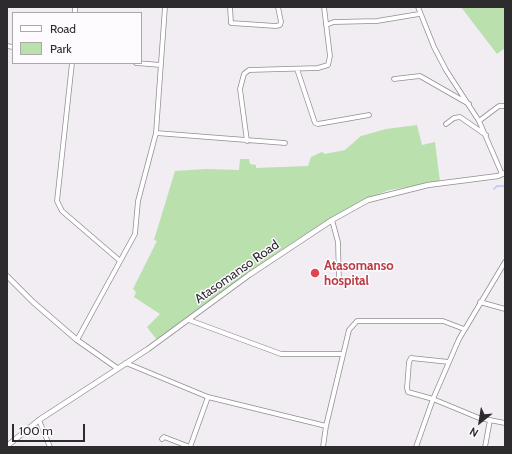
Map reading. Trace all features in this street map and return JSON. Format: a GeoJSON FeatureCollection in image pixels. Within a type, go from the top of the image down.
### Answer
{"type":"FeatureCollection","features":[{"type":"Feature","properties":{"kind":"street"},"geometry":{"type":"LineString","coordinates":[[77,340],[119,260],[135,234],[138,202],[156,133],[165,7]]}},
{"type":"Feature","properties":{"kind":"street"},"geometry":{"type":"LineString","coordinates":[[230,7],[231,23],[276,26],[280,25],[281,22],[278,7]]}},
{"type":"Feature","properties":{"kind":"street"},"geometry":{"type":"LineString","coordinates":[[247,141],[240,89],[244,74],[249,70],[318,68],[328,65],[330,56],[324,7]]}},
{"type":"Feature","properties":{"kind":"street"},"geometry":{"type":"LineString","coordinates":[[418,7],[419,14],[446,70],[479,121],[504,174]]}},
{"type":"Feature","properties":{"kind":"street"},"geometry":{"type":"LineString","coordinates":[[326,25],[334,22],[377,21],[419,14]]}},
{"type":"Feature","properties":{"kind":"street"},"geometry":{"type":"LineString","coordinates":[[325,15],[334,22]]}},
{"type":"Feature","properties":{"kind":"street"},"geometry":{"type":"LineString","coordinates":[[142,63],[161,65]]}},
{"type":"Feature","properties":{"kind":"street"},"geometry":{"type":"LineString","coordinates":[[72,64],[57,201],[62,211],[119,260]]}},
{"type":"Feature","properties":{"kind":"street"},"geometry":{"type":"LineString","coordinates":[[297,69],[315,123],[318,124],[369,115]]}},
{"type":"Feature","properties":{"kind":"street"},"geometry":{"type":"LineString","coordinates":[[394,79],[420,76],[469,104]]}},
{"type":"Feature","properties":{"kind":"street"},"geometry":{"type":"LineString","coordinates":[[479,121],[499,106],[505,106]]}},
{"type":"Feature","properties":{"kind":"street"},"geometry":{"type":"LineString","coordinates":[[446,124],[454,118],[460,117],[486,135]]}},
{"type":"Feature","properties":{"kind":"street"},"geometry":{"type":"LineString","coordinates":[[156,133],[285,143]]}},
{"type":"Feature","properties":{"kind":"street","name":"Atasomanso Road"},"geometry":{"type":"LineString","coordinates":[[7,446],[39,420],[189,320],[249,275],[332,220],[368,200],[428,185],[504,174]]}},
{"type":"Feature","properties":{"kind":"street"},"geometry":{"type":"LineString","coordinates":[[332,220],[338,242],[339,282]]}},
{"type":"Feature","properties":{"kind":"street"},"geometry":{"type":"LineString","coordinates":[[416,447],[433,399],[464,329],[505,262]]}},
{"type":"Feature","properties":{"kind":"street"},"geometry":{"type":"LineString","coordinates":[[7,277],[77,340],[117,368]]}},
{"type":"Feature","properties":{"kind":"street"},"geometry":{"type":"LineString","coordinates":[[480,302],[505,309]]}},
{"type":"Feature","properties":{"kind":"street"},"geometry":{"type":"LineString","coordinates":[[189,320],[282,354],[343,354]]}},
{"type":"Feature","properties":{"kind":"street"},"geometry":{"type":"LineString","coordinates":[[324,447],[326,426],[349,330],[357,321],[443,322],[464,329]]}},
{"type":"Feature","properties":{"kind":"street"},"geometry":{"type":"LineString","coordinates":[[449,362],[414,358],[409,360],[407,390],[410,393],[433,399],[470,415],[505,423]]}},
{"type":"Feature","properties":{"kind":"street"},"geometry":{"type":"LineString","coordinates":[[126,363],[208,397],[326,426]]}},
{"type":"Feature","properties":{"kind":"street"},"geometry":{"type":"LineString","coordinates":[[162,439],[164,437],[190,447],[208,397]]}},
{"type":"Feature","properties":{"kind":"street"},"geometry":{"type":"LineString","coordinates":[[39,420],[50,447]]}},
{"type":"Feature","properties":{"kind":"street"},"geometry":{"type":"LineString","coordinates":[[485,447],[490,420]]}},
{"type":"Feature","properties":{"kind":"green space"},"geometry":{"type":"Polygon","coordinates":[[[461,7],[505,7],[505,48],[497,54],[461,7]]]}},
{"type":"Feature","properties":{"kind":"green space"},"geometry":{"type":"Polygon","coordinates":[[[417,125],[422,145],[435,142],[440,182],[389,190],[366,199],[323,223],[281,250],[157,340],[147,327],[160,314],[134,297],[136,292],[133,289],[157,241],[154,240],[175,171],[206,169],[239,170],[240,159],[249,159],[250,164],[256,165],[256,168],[308,166],[311,157],[322,152],[325,154],[345,150],[361,136],[386,129],[417,125]]]}},
{"type":"Feature","properties":{"kind":"waterway"},"geometry":{"type":"LineString","coordinates":[[494,189],[497,186],[505,186]]}},
{"type":"Feature","properties":{"kind":"place","name":"Atasomanso hospital"},"geometry":{"type":"Point","coordinates":[315,273]}}]}
